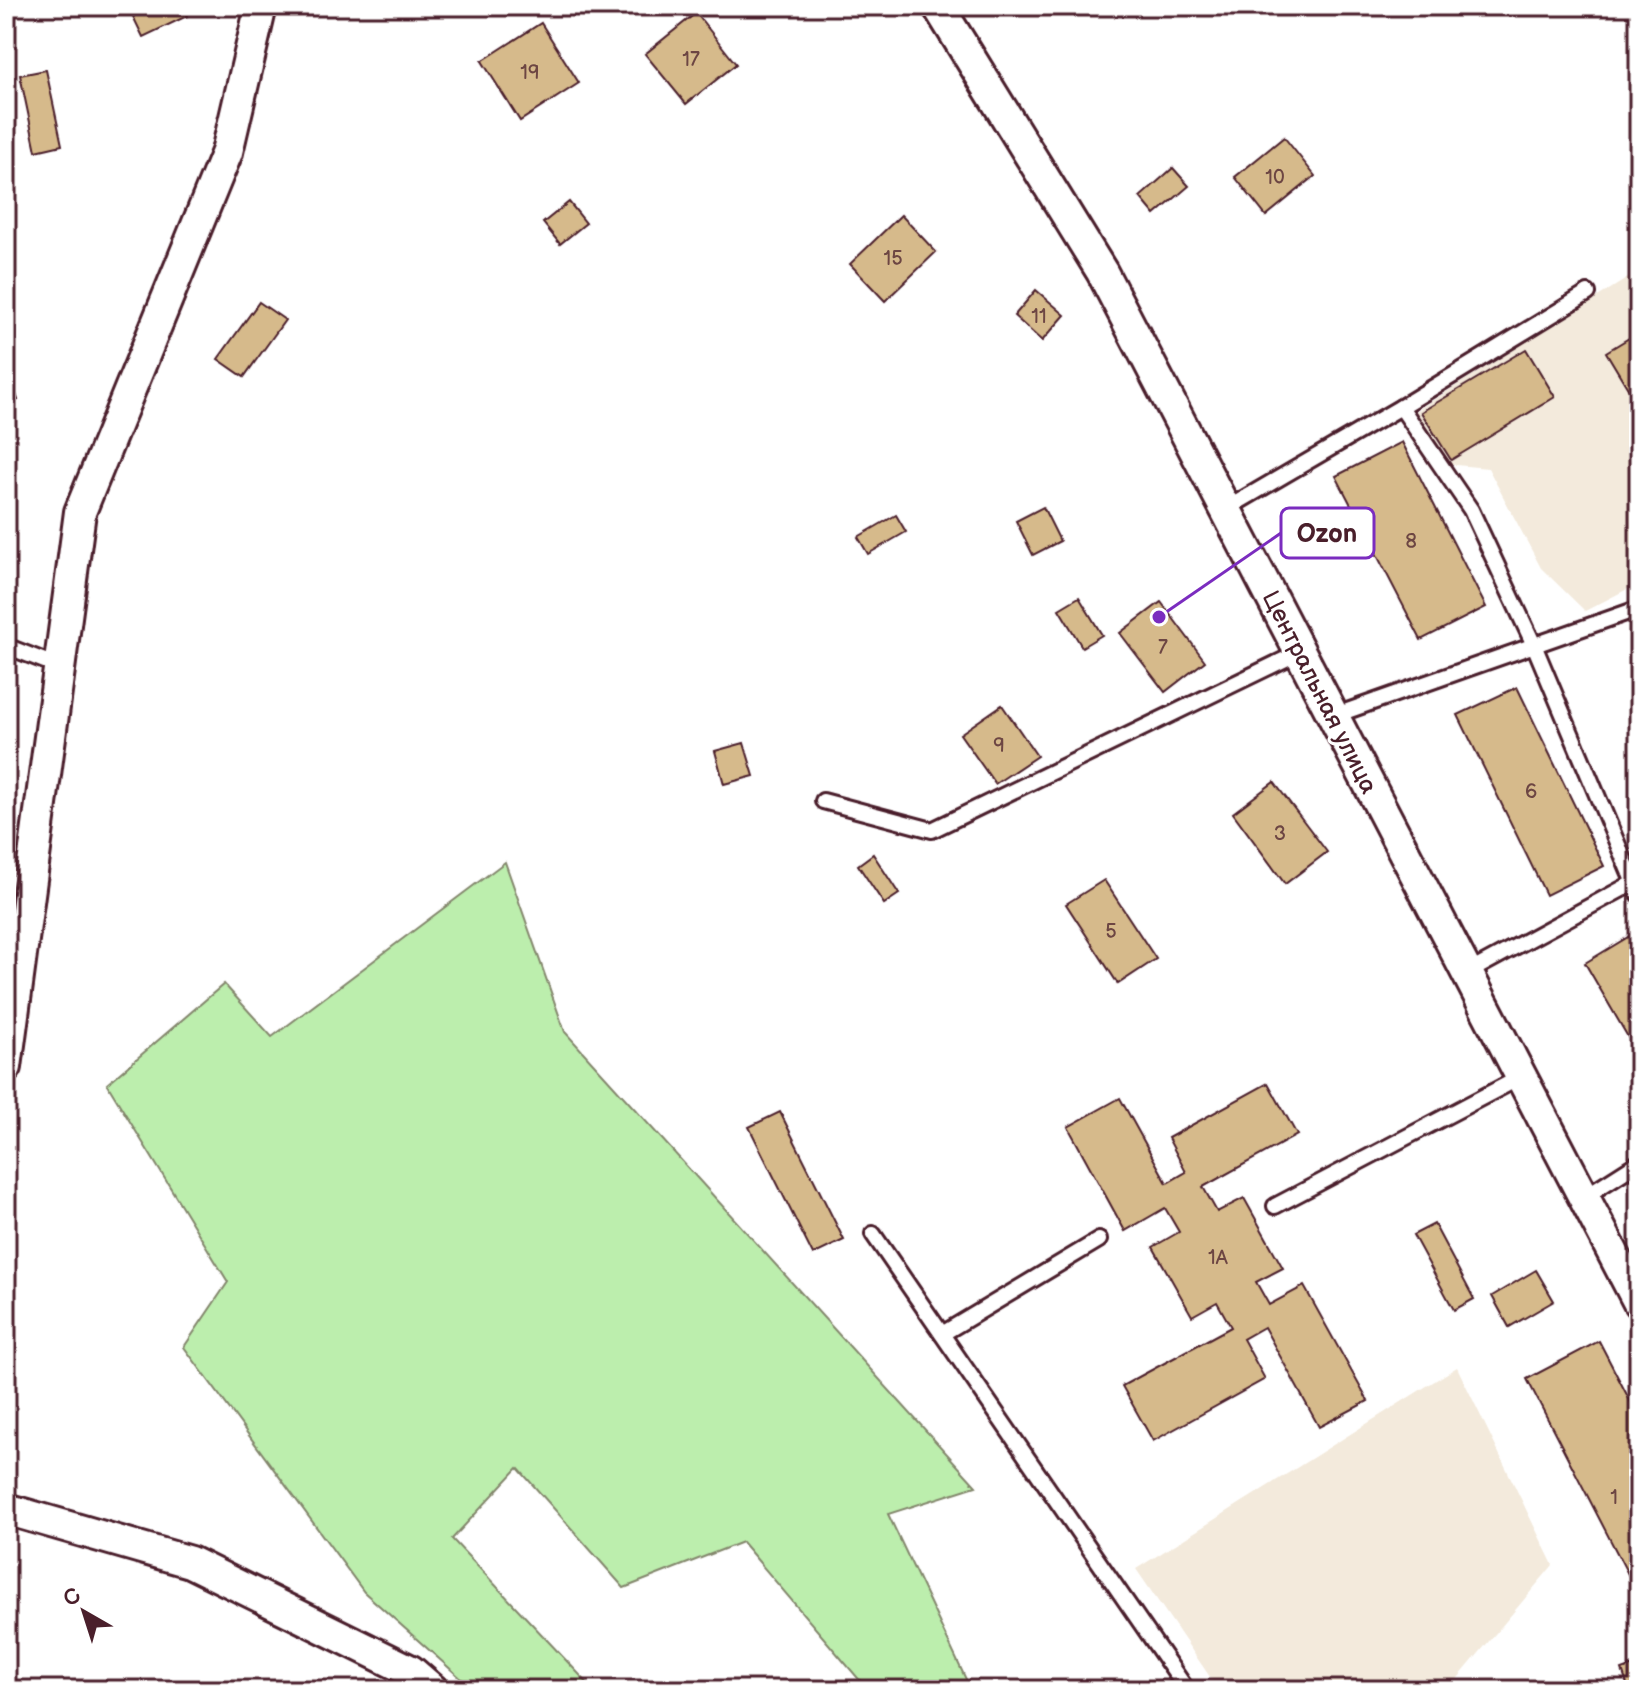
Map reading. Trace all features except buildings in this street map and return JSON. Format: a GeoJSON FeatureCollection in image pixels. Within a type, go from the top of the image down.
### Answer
{"type":"FeatureCollection","features":[{"type":"Feature","properties":{"kind":"street"},"geometry":{"type":"LineString","coordinates":[[6,1067],[80,512],[227,152],[261,6]]}},
{"type":"Feature","properties":{"kind":"street","name":"Центральная улица"},"geometry":{"type":"LineString","coordinates":[[938,6],[1102,272],[1639,1303]]}},
{"type":"Feature","properties":{"kind":"street"},"geometry":{"type":"LineString","coordinates":[[6,1509],[190,1562],[411,1671],[433,1690]]}},
{"type":"Feature","properties":{"kind":"lane"},"geometry":{"type":"LineString","coordinates":[[1226,509],[1588,293]]}},
{"type":"Feature","properties":{"kind":"lane"},"geometry":{"type":"LineString","coordinates":[[1401,407],[1471,510],[1534,645],[1636,889],[1467,973]]}},
{"type":"Feature","properties":{"kind":"lane"},"geometry":{"type":"LineString","coordinates":[[1333,716],[1637,609]]}},
{"type":"Feature","properties":{"kind":"lane"},"geometry":{"type":"LineString","coordinates":[[6,646],[60,667]]}},
{"type":"Feature","properties":{"kind":"lane"},"geometry":{"type":"LineString","coordinates":[[823,801],[932,830],[1300,652]]}},
{"type":"Feature","properties":{"kind":"lane"},"geometry":{"type":"LineString","coordinates":[[1275,1206],[1521,1077]]}},
{"type":"Feature","properties":{"kind":"lane"},"geometry":{"type":"LineString","coordinates":[[1584,1197],[1639,1162]]}},
{"type":"Feature","properties":{"kind":"lane"},"geometry":{"type":"LineString","coordinates":[[873,1234],[1187,1690]]}},
{"type":"Feature","properties":{"kind":"lane"},"geometry":{"type":"LineString","coordinates":[[942,1334],[1099,1240]]}},
{"type":"Feature","properties":{"kind":"shaded area"},"geometry":{"type":"Polygon","coordinates":[[[1639,271],[1639,583],[1585,611],[1541,568],[1488,468],[1445,464],[1413,413],[1639,271]]]}},
{"type":"Feature","properties":{"kind":"shaded area"},"geometry":{"type":"Polygon","coordinates":[[[1457,1367],[1553,1565],[1448,1690],[1219,1690],[1136,1569],[1457,1367]]]}},
{"type":"Feature","properties":{"kind":"green space"},"geometry":{"type":"Polygon","coordinates":[[[505,862],[565,1032],[976,1486],[888,1514],[971,1690],[868,1690],[742,1542],[624,1588],[518,1468],[452,1539],[594,1690],[474,1690],[364,1592],[184,1347],[228,1282],[107,1084],[224,984],[272,1037],[505,862]]]}},
{"type":"Feature","properties":{"kind":"place","name":"Ozon"},"geometry":{"type":"Point","coordinates":[1159,617]}}]}
